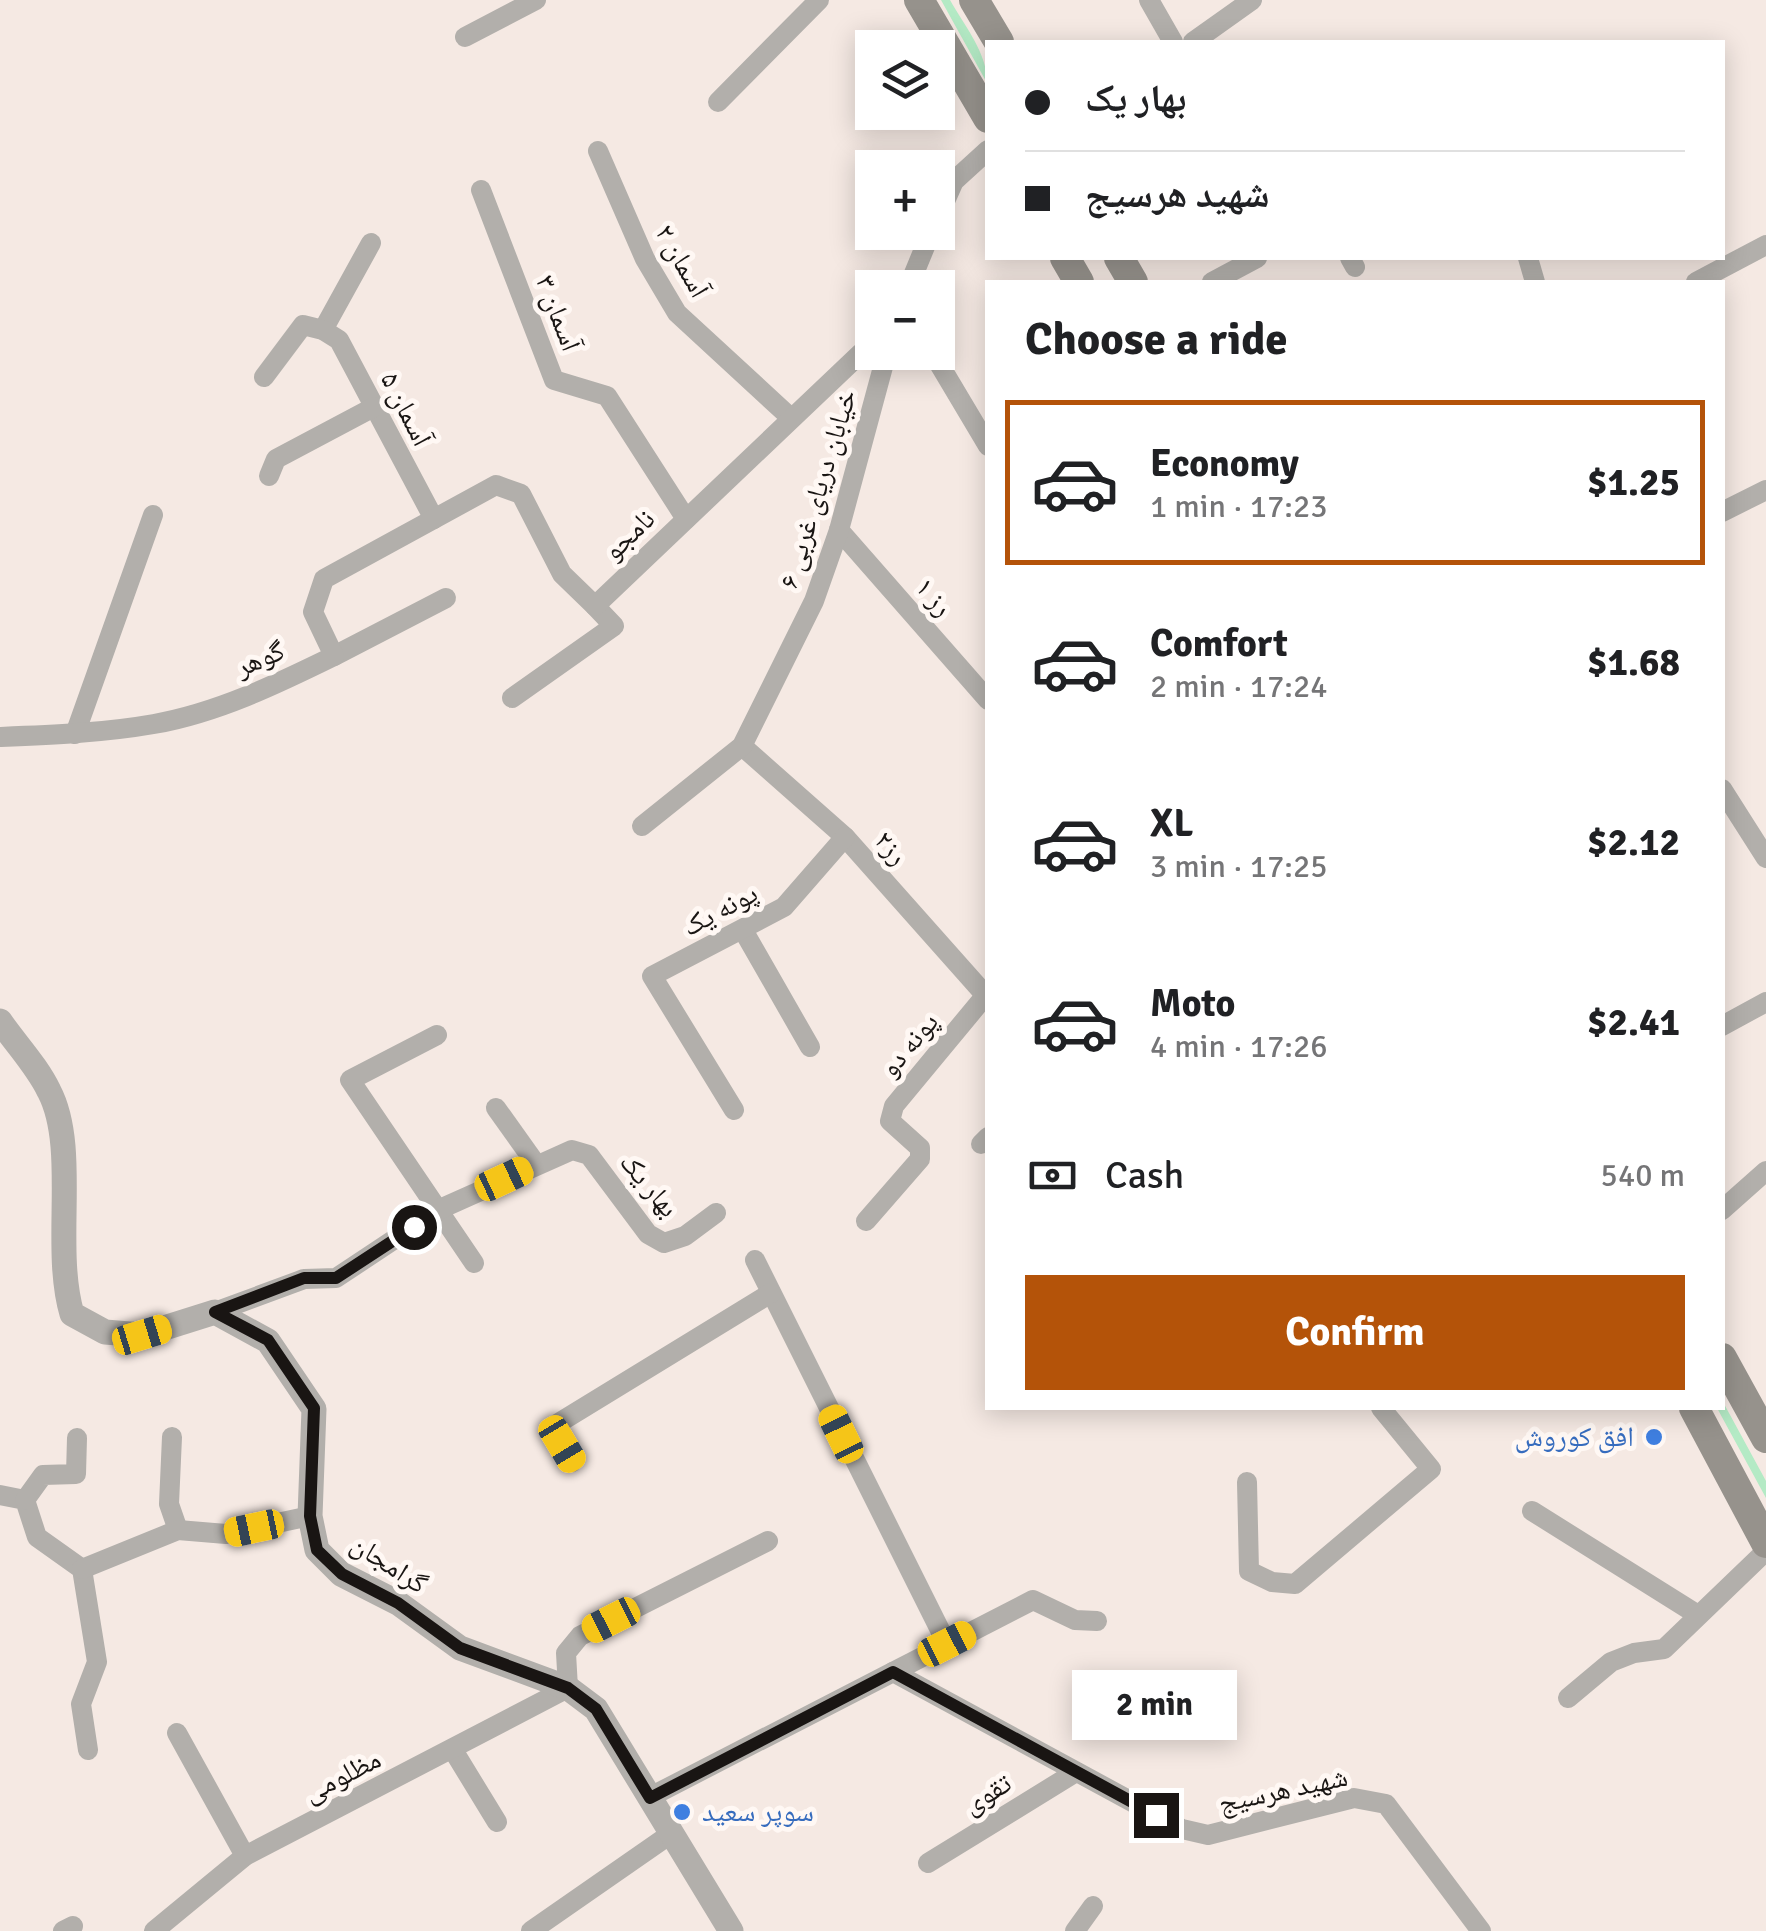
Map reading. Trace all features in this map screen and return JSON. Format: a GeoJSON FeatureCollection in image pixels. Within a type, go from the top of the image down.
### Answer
{"type":"FeatureCollection","features":[{"type":"Feature","properties":{"kind":"main road"},"geometry":{"type":"LineString","coordinates":[[919,0],[985,113]]}},
{"type":"Feature","properties":{"kind":"main road"},"geometry":{"type":"LineString","coordinates":[[974,0],[998,40]]}},
{"type":"Feature","properties":{"kind":"main road"},"geometry":{"type":"LineString","coordinates":[[1725,1363],[1766,1438]]}},
{"type":"Feature","properties":{"kind":"main road"},"geometry":{"type":"LineString","coordinates":[[1695,1410],[1766,1547]]}},
{"type":"Feature","properties":{"kind":"street"},"geometry":{"type":"LineString","coordinates":[[465,36],[536,0]]}},
{"type":"Feature","properties":{"kind":"street"},"geometry":{"type":"LineString","coordinates":[[718,102],[820,0]]}},
{"type":"Feature","properties":{"kind":"street"},"geometry":{"type":"LineString","coordinates":[[1148,0],[1172,40]]}},
{"type":"Feature","properties":{"kind":"street"},"geometry":{"type":"LineString","coordinates":[[1196,40],[1252,0]]}},
{"type":"Feature","properties":{"kind":"street","name":"آسمان ۲"},"geometry":{"type":"LineString","coordinates":[[598,151],[645,259],[677,313],[791,418]]}},
{"type":"Feature","properties":{"kind":"street"},"geometry":{"type":"LineString","coordinates":[[955,180],[985,153]]}},
{"type":"Feature","properties":{"kind":"street","name":"آسمان ۳"},"geometry":{"type":"LineString","coordinates":[[482,190],[554,380],[607,396],[686,519]]}},
{"type":"Feature","properties":{"kind":"street"},"geometry":{"type":"LineString","coordinates":[[264,377],[303,325],[323,330],[371,243]]}},
{"type":"Feature","properties":{"kind":"street"},"geometry":{"type":"LineString","coordinates":[[1700,280],[1766,245]]}},
{"type":"Feature","properties":{"kind":"street"},"geometry":{"type":"LineString","coordinates":[[1216,280],[1253,260]]}},
{"type":"Feature","properties":{"kind":"street","name":"آسمان ۵"},"geometry":{"type":"LineString","coordinates":[[323,330],[339,340],[434,519]]}},
{"type":"Feature","properties":{"kind":"street","name":"نامجو"},"geometry":{"type":"LineString","coordinates":[[594,606],[855,359]]}},
{"type":"Feature","properties":{"kind":"street","name":"خیابان دریای غربی ۶"},"geometry":{"type":"LineString","coordinates":[[742,746],[814,601],[839,530],[882,370]]}},
{"type":"Feature","properties":{"kind":"street"},"geometry":{"type":"LineString","coordinates":[[943,370],[985,441]]}},
{"type":"Feature","properties":{"kind":"street"},"geometry":{"type":"LineString","coordinates":[[270,476],[276,458],[374,406]]}},
{"type":"Feature","properties":{"kind":"street"},"geometry":{"type":"LineString","coordinates":[[334,656],[313,612],[324,579],[496,485],[521,494],[562,574],[614,626],[512,698]]}},
{"type":"Feature","properties":{"kind":"street"},"geometry":{"type":"LineString","coordinates":[[1725,510],[1766,490]]}},
{"type":"Feature","properties":{"kind":"street"},"geometry":{"type":"LineString","coordinates":[[75,734],[153,515]]}},
{"type":"Feature","properties":{"kind":"street","name":"رز ۱"},"geometry":{"type":"LineString","coordinates":[[839,530],[985,697]]}},
{"type":"Feature","properties":{"kind":"street","name":"گوهر"},"geometry":{"type":"LineString","coordinates":[[0,736],[75,734],[186,716],[266,689],[446,598]]}},
{"type":"Feature","properties":{"kind":"street"},"geometry":{"type":"LineString","coordinates":[[642,826],[742,746]]}},
{"type":"Feature","properties":{"kind":"street","name":"رز۲"},"geometry":{"type":"LineString","coordinates":[[742,746],[846,837],[985,996]]}},
{"type":"Feature","properties":{"kind":"street"},"geometry":{"type":"LineString","coordinates":[[1725,793],[1766,858]]}},
{"type":"Feature","properties":{"kind":"street","name":"پونه یک"},"geometry":{"type":"LineString","coordinates":[[734,1110],[652,976],[784,907],[846,837]]}},
{"type":"Feature","properties":{"kind":"street"},"geometry":{"type":"LineString","coordinates":[[743,930],[810,1046]]}},
{"type":"Feature","properties":{"kind":"street","name":"پونه دو"},"geometry":{"type":"LineString","coordinates":[[866,1222],[920,1159],[920,1148],[890,1122],[894,1106],[985,998]]}},
{"type":"Feature","properties":{"kind":"street"},"geometry":{"type":"LineString","coordinates":[[1725,1024],[1766,1002]]}},
{"type":"Feature","properties":{"kind":"street"},"geometry":{"type":"LineString","coordinates":[[4,1033],[50,1091],[61,1126],[64,1288],[72,1314],[105,1332],[142,1335],[215,1312]]}},
{"type":"Feature","properties":{"kind":"street"},"geometry":{"type":"LineString","coordinates":[[437,1035],[350,1080],[474,1263]]}},
{"type":"Feature","properties":{"kind":"street"},"geometry":{"type":"LineString","coordinates":[[496,1108],[536,1164]]}},
{"type":"Feature","properties":{"kind":"street","name":"بهار یک"},"geometry":{"type":"LineString","coordinates":[[215,1312],[304,1278],[336,1278],[440,1210],[572,1150],[590,1156],[648,1234],[664,1242],[685,1236],[716,1212]]}},
{"type":"Feature","properties":{"kind":"street"},"geometry":{"type":"LineString","coordinates":[[1725,1207],[1766,1171]]}},
{"type":"Feature","properties":{"kind":"street"},"geometry":{"type":"LineString","coordinates":[[754,1260],[947,1644]]}},
{"type":"Feature","properties":{"kind":"street"},"geometry":{"type":"LineString","coordinates":[[572,1462],[552,1427],[771,1293]]}},
{"type":"Feature","properties":{"kind":"street","name":"گرامجان"},"geometry":{"type":"LineString","coordinates":[[215,1312],[268,1340],[314,1408],[310,1516],[317,1550],[342,1574],[398,1603],[460,1648],[568,1688],[596,1709],[731,1931]]}},
{"type":"Feature","properties":{"kind":"street"},"geometry":{"type":"LineString","coordinates":[[1246,1482],[1249,1571],[1272,1582],[1295,1584],[1431,1468],[1384,1410]]}},
{"type":"Feature","properties":{"kind":"street"},"geometry":{"type":"LineString","coordinates":[[172,1437],[169,1504],[178,1530]]}},
{"type":"Feature","properties":{"kind":"street"},"geometry":{"type":"LineString","coordinates":[[24,1500],[43,1474],[76,1474],[77,1438]]}},
{"type":"Feature","properties":{"kind":"street"},"geometry":{"type":"LineString","coordinates":[[0,1495],[24,1500]]}},
{"type":"Feature","properties":{"kind":"street"},"geometry":{"type":"LineString","coordinates":[[24,1500],[36,1536],[82,1570],[97,1662],[81,1704],[88,1750]]}},
{"type":"Feature","properties":{"kind":"street"},"geometry":{"type":"LineString","coordinates":[[1532,1511],[1698,1616]]}},
{"type":"Feature","properties":{"kind":"street"},"geometry":{"type":"LineString","coordinates":[[82,1570],[178,1530],[226,1534],[310,1516]]}},
{"type":"Feature","properties":{"kind":"street"},"geometry":{"type":"LineString","coordinates":[[568,1688],[566,1653],[580,1636],[768,1541]]}},
{"type":"Feature","properties":{"kind":"street"},"geometry":{"type":"LineString","coordinates":[[1568,1698],[1611,1662],[1634,1653],[1664,1650],[1766,1547]]}},
{"type":"Feature","properties":{"kind":"street"},"geometry":{"type":"LineString","coordinates":[[650,1798],[1033,1600],[1075,1620],[1097,1621]]}},
{"type":"Feature","properties":{"kind":"street","name":"شهید هرسیج"},"geometry":{"type":"LineString","coordinates":[[893,1672],[1182,1829],[1208,1835],[1354,1798],[1386,1804],[1482,1931]]}},
{"type":"Feature","properties":{"kind":"street","name":"مظلومی"},"geometry":{"type":"LineString","coordinates":[[154,1931],[245,1856],[568,1688]]}},
{"type":"Feature","properties":{"kind":"street"},"geometry":{"type":"LineString","coordinates":[[177,1733],[245,1856]]}},
{"type":"Feature","properties":{"kind":"street"},"geometry":{"type":"LineString","coordinates":[[454,1750],[497,1822]]}},
{"type":"Feature","properties":{"kind":"street","name":"تقوی"},"geometry":{"type":"LineString","coordinates":[[928,1863],[1076,1772]]}},
{"type":"Feature","properties":{"kind":"street"},"geometry":{"type":"LineString","coordinates":[[531,1931],[672,1833]]}},
{"type":"Feature","properties":{"kind":"street"},"geometry":{"type":"LineString","coordinates":[[1076,1931],[1094,1906]]}},
{"type":"Feature","properties":{"kind":"green space"},"geometry":{"type":"Polygon","coordinates":[[[941,0],[950,0],[974,40],[984,61],[985,79],[941,0]]]}},
{"type":"Feature","properties":{"kind":"green space"},"geometry":{"type":"Polygon","coordinates":[[[1725,1406],[1766,1481],[1766,1498],[1718,1410],[1725,1410],[1725,1406]]]}},
{"type":"Feature","properties":{"kind":"place","name":"افق کوروش"},"geometry":{"type":"Point","coordinates":[1654,1437]}},
{"type":"Feature","properties":{"kind":"place","name":"سوپر سعید"},"geometry":{"type":"Point","coordinates":[682,1812]}},
{"type":"Feature","properties":{"kind":"route"},"geometry":{"type":"LineString","coordinates":[[414,1227],[336,1278],[304,1278],[215,1312],[268,1340],[314,1408],[310,1516],[317,1550],[342,1574],[398,1603],[460,1648],[568,1688],[596,1709],[650,1798],[893,1672],[1156,1815]]}}]}
